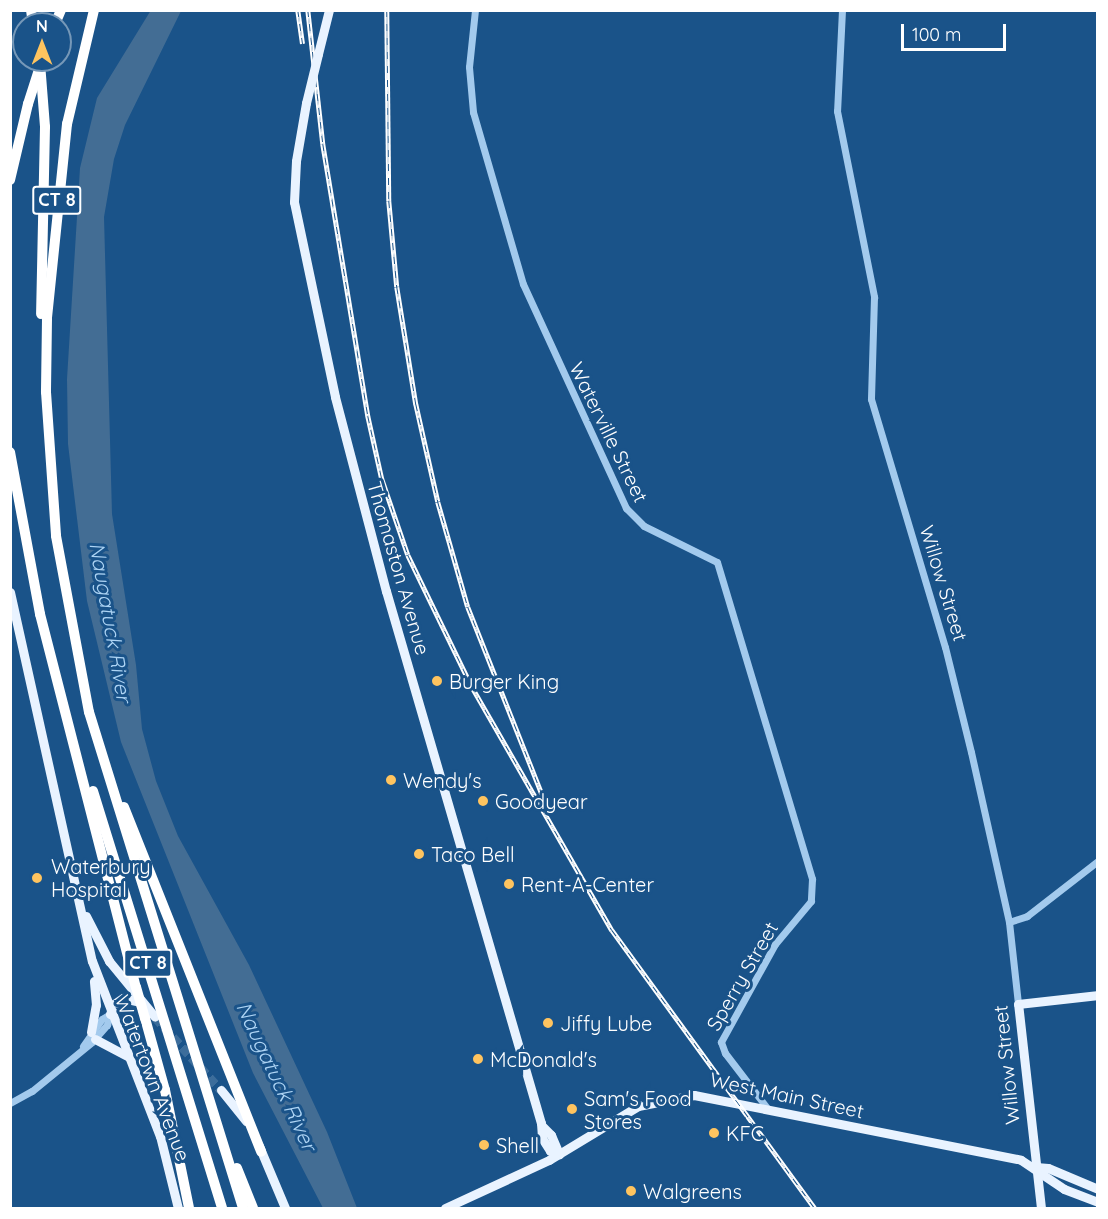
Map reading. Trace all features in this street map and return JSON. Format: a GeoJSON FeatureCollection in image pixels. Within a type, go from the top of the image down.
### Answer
{"type":"FeatureCollection","features":[{"type":"Feature","properties":{"kind":"highway","name":"CT 8"},"geometry":{"type":"LineString","coordinates":[[94,10],[71,100],[60,177],[47,319],[46,392],[57,548],[89,712],[243,1209]]}},
{"type":"Feature","properties":{"kind":"highway","name":"CT 8"},"geometry":{"type":"LineString","coordinates":[[10,180],[37,72]]}},
{"type":"Feature","properties":{"kind":"highway"},"geometry":{"type":"LineString","coordinates":[[41,72],[45,127],[41,320],[46,392]]}},
{"type":"Feature","properties":{"kind":"highway","name":"CT 8"},"geometry":{"type":"LineString","coordinates":[[10,452],[32,578],[69,720],[108,835],[222,1209]]}},
{"type":"Feature","properties":{"kind":"highway"},"geometry":{"type":"LineString","coordinates":[[89,712],[180,954],[261,1152]]}},
{"type":"Feature","properties":{"kind":"highway"},"geometry":{"type":"LineString","coordinates":[[69,720],[136,987],[149,1014],[189,1209]]}},
{"type":"Feature","properties":{"kind":"highway"},"geometry":{"type":"LineString","coordinates":[[203,1081],[253,1209]]}},
{"type":"Feature","properties":{"kind":"main road","name":"Thomaston Avenue"},"geometry":{"type":"LineString","coordinates":[[329,10],[306,103],[296,161],[295,210],[334,397],[386,591],[542,1126],[544,1142],[551,1152],[559,1154]]}},
{"type":"Feature","properties":{"kind":"main road","name":"Watertown Avenue"},"geometry":{"type":"LineString","coordinates":[[10,592],[92,961],[110,1014],[160,1136],[178,1209]]}},
{"type":"Feature","properties":{"kind":"main road","name":"Watertown Avenue"},"geometry":{"type":"LineString","coordinates":[[76,891],[103,952],[149,1014]]}},
{"type":"Feature","properties":{"kind":"main road"},"geometry":{"type":"LineString","coordinates":[[92,961],[96,1005],[93,1036],[120,1050],[129,1060]]}},
{"type":"Feature","properties":{"kind":"main road"},"geometry":{"type":"LineString","coordinates":[[1018,1004],[1098,995]]}},
{"type":"Feature","properties":{"kind":"main road"},"geometry":{"type":"LineString","coordinates":[[110,1014],[114,1004],[123,998],[135,999],[149,1014]]}},
{"type":"Feature","properties":{"kind":"main road","name":"Willow Street"},"geometry":{"type":"LineString","coordinates":[[1018,1004],[1041,1209]]}},
{"type":"Feature","properties":{"kind":"main road"},"geometry":{"type":"LineString","coordinates":[[221,1090],[249,1126],[285,1209]]}},
{"type":"Feature","properties":{"kind":"main road","name":"West Main Street"},"geometry":{"type":"LineString","coordinates":[[445,1209],[559,1154],[631,1110],[659,1099],[701,1095],[1013,1158],[1036,1167],[1048,1168],[1098,1189]]}},
{"type":"Feature","properties":{"kind":"main road","name":"West Main Street"},"geometry":{"type":"LineString","coordinates":[[1036,1167],[1059,1186],[1098,1202]]}},
{"type":"Feature","properties":{"kind":"street","name":"Waterville Street"},"geometry":{"type":"LineString","coordinates":[[475,10],[469,67],[473,112],[523,284],[626,508],[644,526],[717,562],[814,888]]}},
{"type":"Feature","properties":{"kind":"street","name":"Willow Street"},"geometry":{"type":"LineString","coordinates":[[842,10],[837,111],[874,297],[871,399],[949,663],[1009,922],[1018,1004]]}},
{"type":"Feature","properties":{"kind":"street"},"geometry":{"type":"LineString","coordinates":[[1009,922],[1027,916],[1098,861]]}},
{"type":"Feature","properties":{"kind":"street","name":"Sperry Street"},"geometry":{"type":"LineString","coordinates":[[766,1108],[725,1053],[721,1042],[775,944],[811,901],[814,888]]}},
{"type":"Feature","properties":{"kind":"street"},"geometry":{"type":"LineString","coordinates":[[10,1103],[32,1091],[107,1025],[110,1014]]}},
{"type":"Feature","properties":{"kind":"water","name":"Naugatuck River"},"geometry":{"type":"Polygon","coordinates":[[[151,10],[181,11],[125,125],[114,159],[104,217],[112,514],[136,665],[142,729],[156,781],[178,836],[249,965],[327,1132],[357,1208],[323,1208],[253,1073],[121,742],[87,601],[68,444],[67,379],[80,168],[97,98],[151,10]]]}},
{"type":"Feature","properties":{"kind":"tunnel"},"geometry":{"type":"LineString","coordinates":[[155,1017],[221,1090]]}},
{"type":"Feature","properties":{"kind":"railway"},"geometry":{"type":"LineString","coordinates":[[298,10],[303,44]]}},
{"type":"Feature","properties":{"kind":"railway"},"geometry":{"type":"LineString","coordinates":[[308,10],[323,144],[368,416],[382,479],[408,555],[471,685],[612,930],[815,1208]]}},
{"type":"Feature","properties":{"kind":"railway"},"geometry":{"type":"LineString","coordinates":[[387,10],[389,201],[397,287],[416,404],[438,502],[468,607],[543,796]]}},
{"type":"Feature","properties":{"kind":"place","name":"Burger King"},"geometry":{"type":"Point","coordinates":[437,681]}},
{"type":"Feature","properties":{"kind":"place","name":"Wendy's"},"geometry":{"type":"Point","coordinates":[391,780]}},
{"type":"Feature","properties":{"kind":"place","name":"Goodyear"},"geometry":{"type":"Point","coordinates":[483,801]}},
{"type":"Feature","properties":{"kind":"place","name":"Taco Bell"},"geometry":{"type":"Point","coordinates":[419,854]}},
{"type":"Feature","properties":{"kind":"place","name":"Waterbury Hospital"},"geometry":{"type":"Point","coordinates":[37,878]}},
{"type":"Feature","properties":{"kind":"place","name":"Rent-A-Center"},"geometry":{"type":"Point","coordinates":[509,884]}},
{"type":"Feature","properties":{"kind":"place","name":"Jiffy Lube"},"geometry":{"type":"Point","coordinates":[548,1023]}},
{"type":"Feature","properties":{"kind":"place","name":"McDonald's"},"geometry":{"type":"Point","coordinates":[478,1059]}},
{"type":"Feature","properties":{"kind":"place","name":"Sam's Food Stores"},"geometry":{"type":"Point","coordinates":[572,1109]}},
{"type":"Feature","properties":{"kind":"place","name":"KFC"},"geometry":{"type":"Point","coordinates":[714,1133]}},
{"type":"Feature","properties":{"kind":"place","name":"Shell"},"geometry":{"type":"Point","coordinates":[484,1145]}},
{"type":"Feature","properties":{"kind":"place","name":"Walgreens"},"geometry":{"type":"Point","coordinates":[631,1191]}}]}
